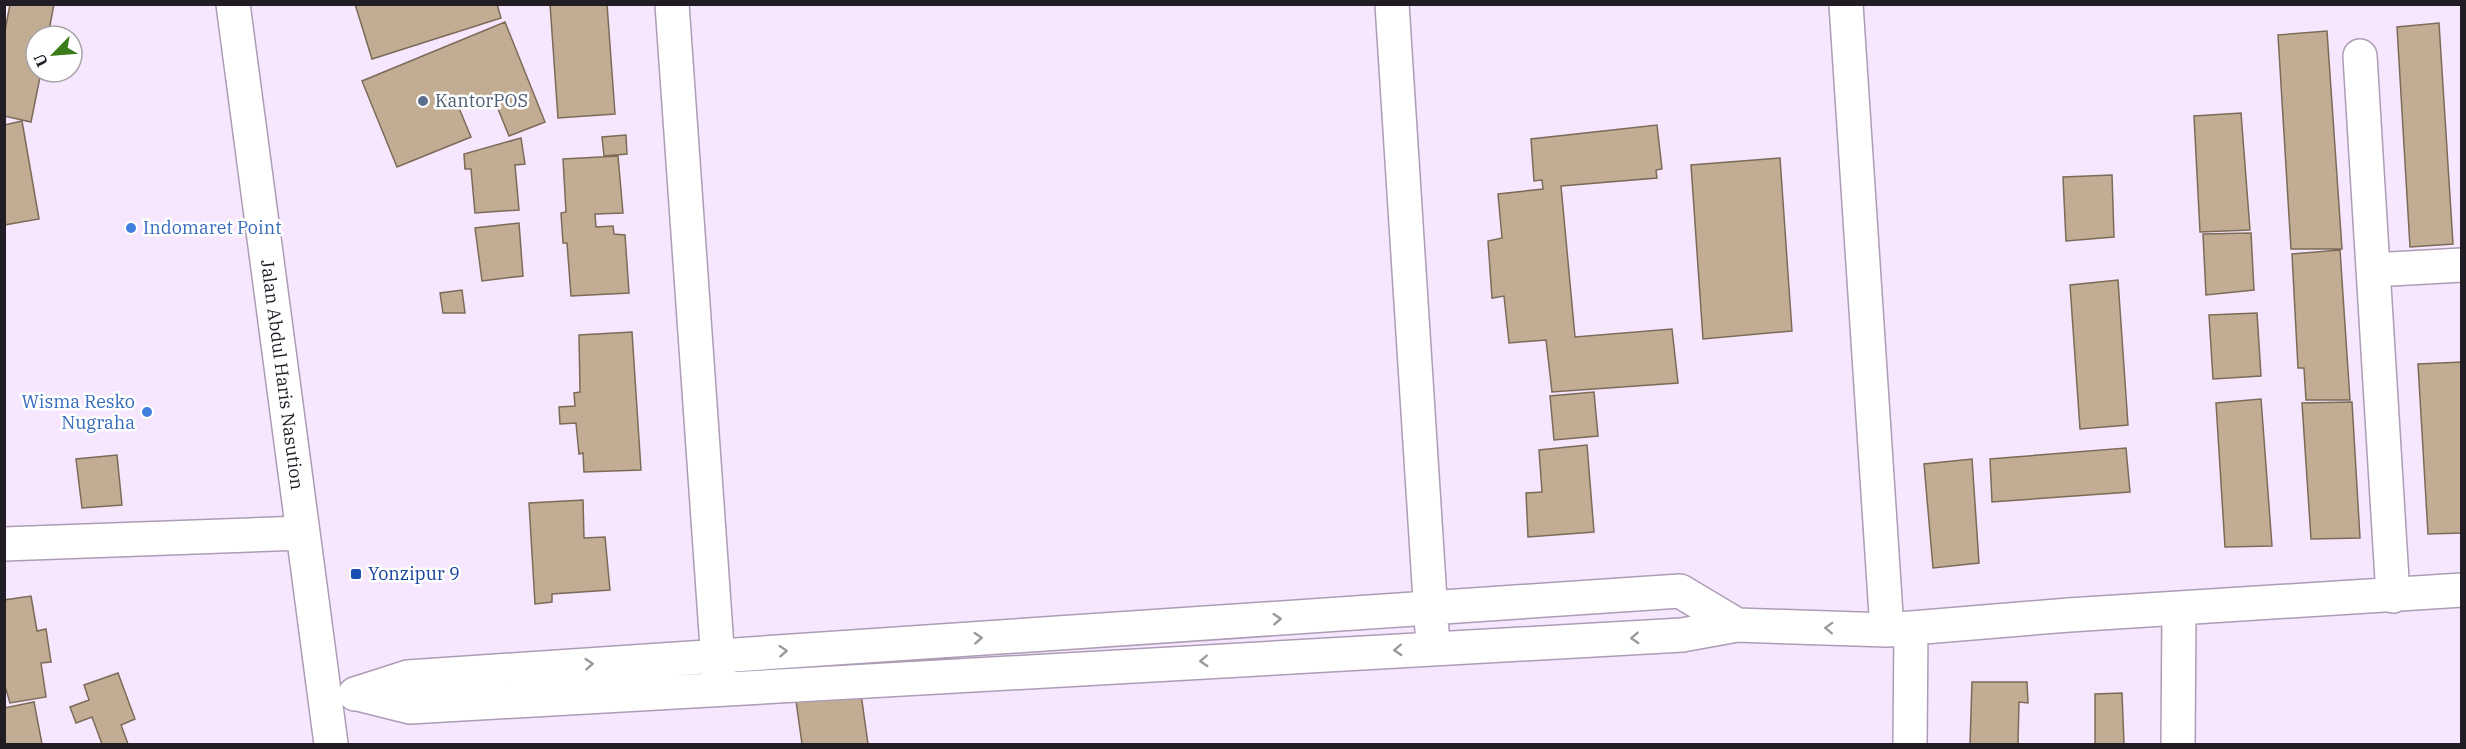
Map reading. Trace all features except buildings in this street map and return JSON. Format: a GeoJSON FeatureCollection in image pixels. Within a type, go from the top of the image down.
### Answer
{"type":"FeatureCollection","features":[{"type":"Feature","properties":{"kind":"main road","name":"Jalan Abdul Haris Nasution"},"geometry":{"type":"LineString","coordinates":[[233,4],[332,744]]}},
{"type":"Feature","properties":{"kind":"main road"},"geometry":{"type":"LineString","coordinates":[[672,4],[720,690]]}},
{"type":"Feature","properties":{"kind":"main road"},"geometry":{"type":"LineString","coordinates":[[1392,4],[1433,648]]}},
{"type":"Feature","properties":{"kind":"main road"},"geometry":{"type":"LineString","coordinates":[[1846,4],[1910,744]]}},
{"type":"Feature","properties":{"kind":"main road"},"geometry":{"type":"LineString","coordinates":[[2360,56],[2393,596]]}},
{"type":"Feature","properties":{"kind":"main road"},"geometry":{"type":"LineString","coordinates":[[2373,270],[2462,265]]}},
{"type":"Feature","properties":{"kind":"main road"},"geometry":{"type":"LineString","coordinates":[[4,544],[302,533]]}},
{"type":"Feature","properties":{"kind":"main road"},"geometry":{"type":"LineString","coordinates":[[358,694],[410,707],[1682,635],[1737,625],[1899,629],[2069,615],[2462,590]]}},
{"type":"Feature","properties":{"kind":"main road"},"geometry":{"type":"LineString","coordinates":[[326,698],[358,694],[408,676],[1680,591],[1737,625]]}},
{"type":"Feature","properties":{"kind":"main road"},"geometry":{"type":"LineString","coordinates":[[2178,744],[2179,609]]}},
{"type":"Feature","properties":{"kind":"main road"},"geometry":{"type":"LineString","coordinates":[[530,668],[531,701]]}},
{"type":"Feature","properties":{"kind":"place","name":"KantorPOS"},"geometry":{"type":"Point","coordinates":[423,101]}},
{"type":"Feature","properties":{"kind":"place","name":"Indomaret Point"},"geometry":{"type":"Point","coordinates":[131,228]}},
{"type":"Feature","properties":{"kind":"place","name":"Wisma Resko Nugraha"},"geometry":{"type":"Point","coordinates":[147,412]}},
{"type":"Feature","properties":{"kind":"place","name":"Yonzipur 9"},"geometry":{"type":"Point","coordinates":[356,574]}}]}
